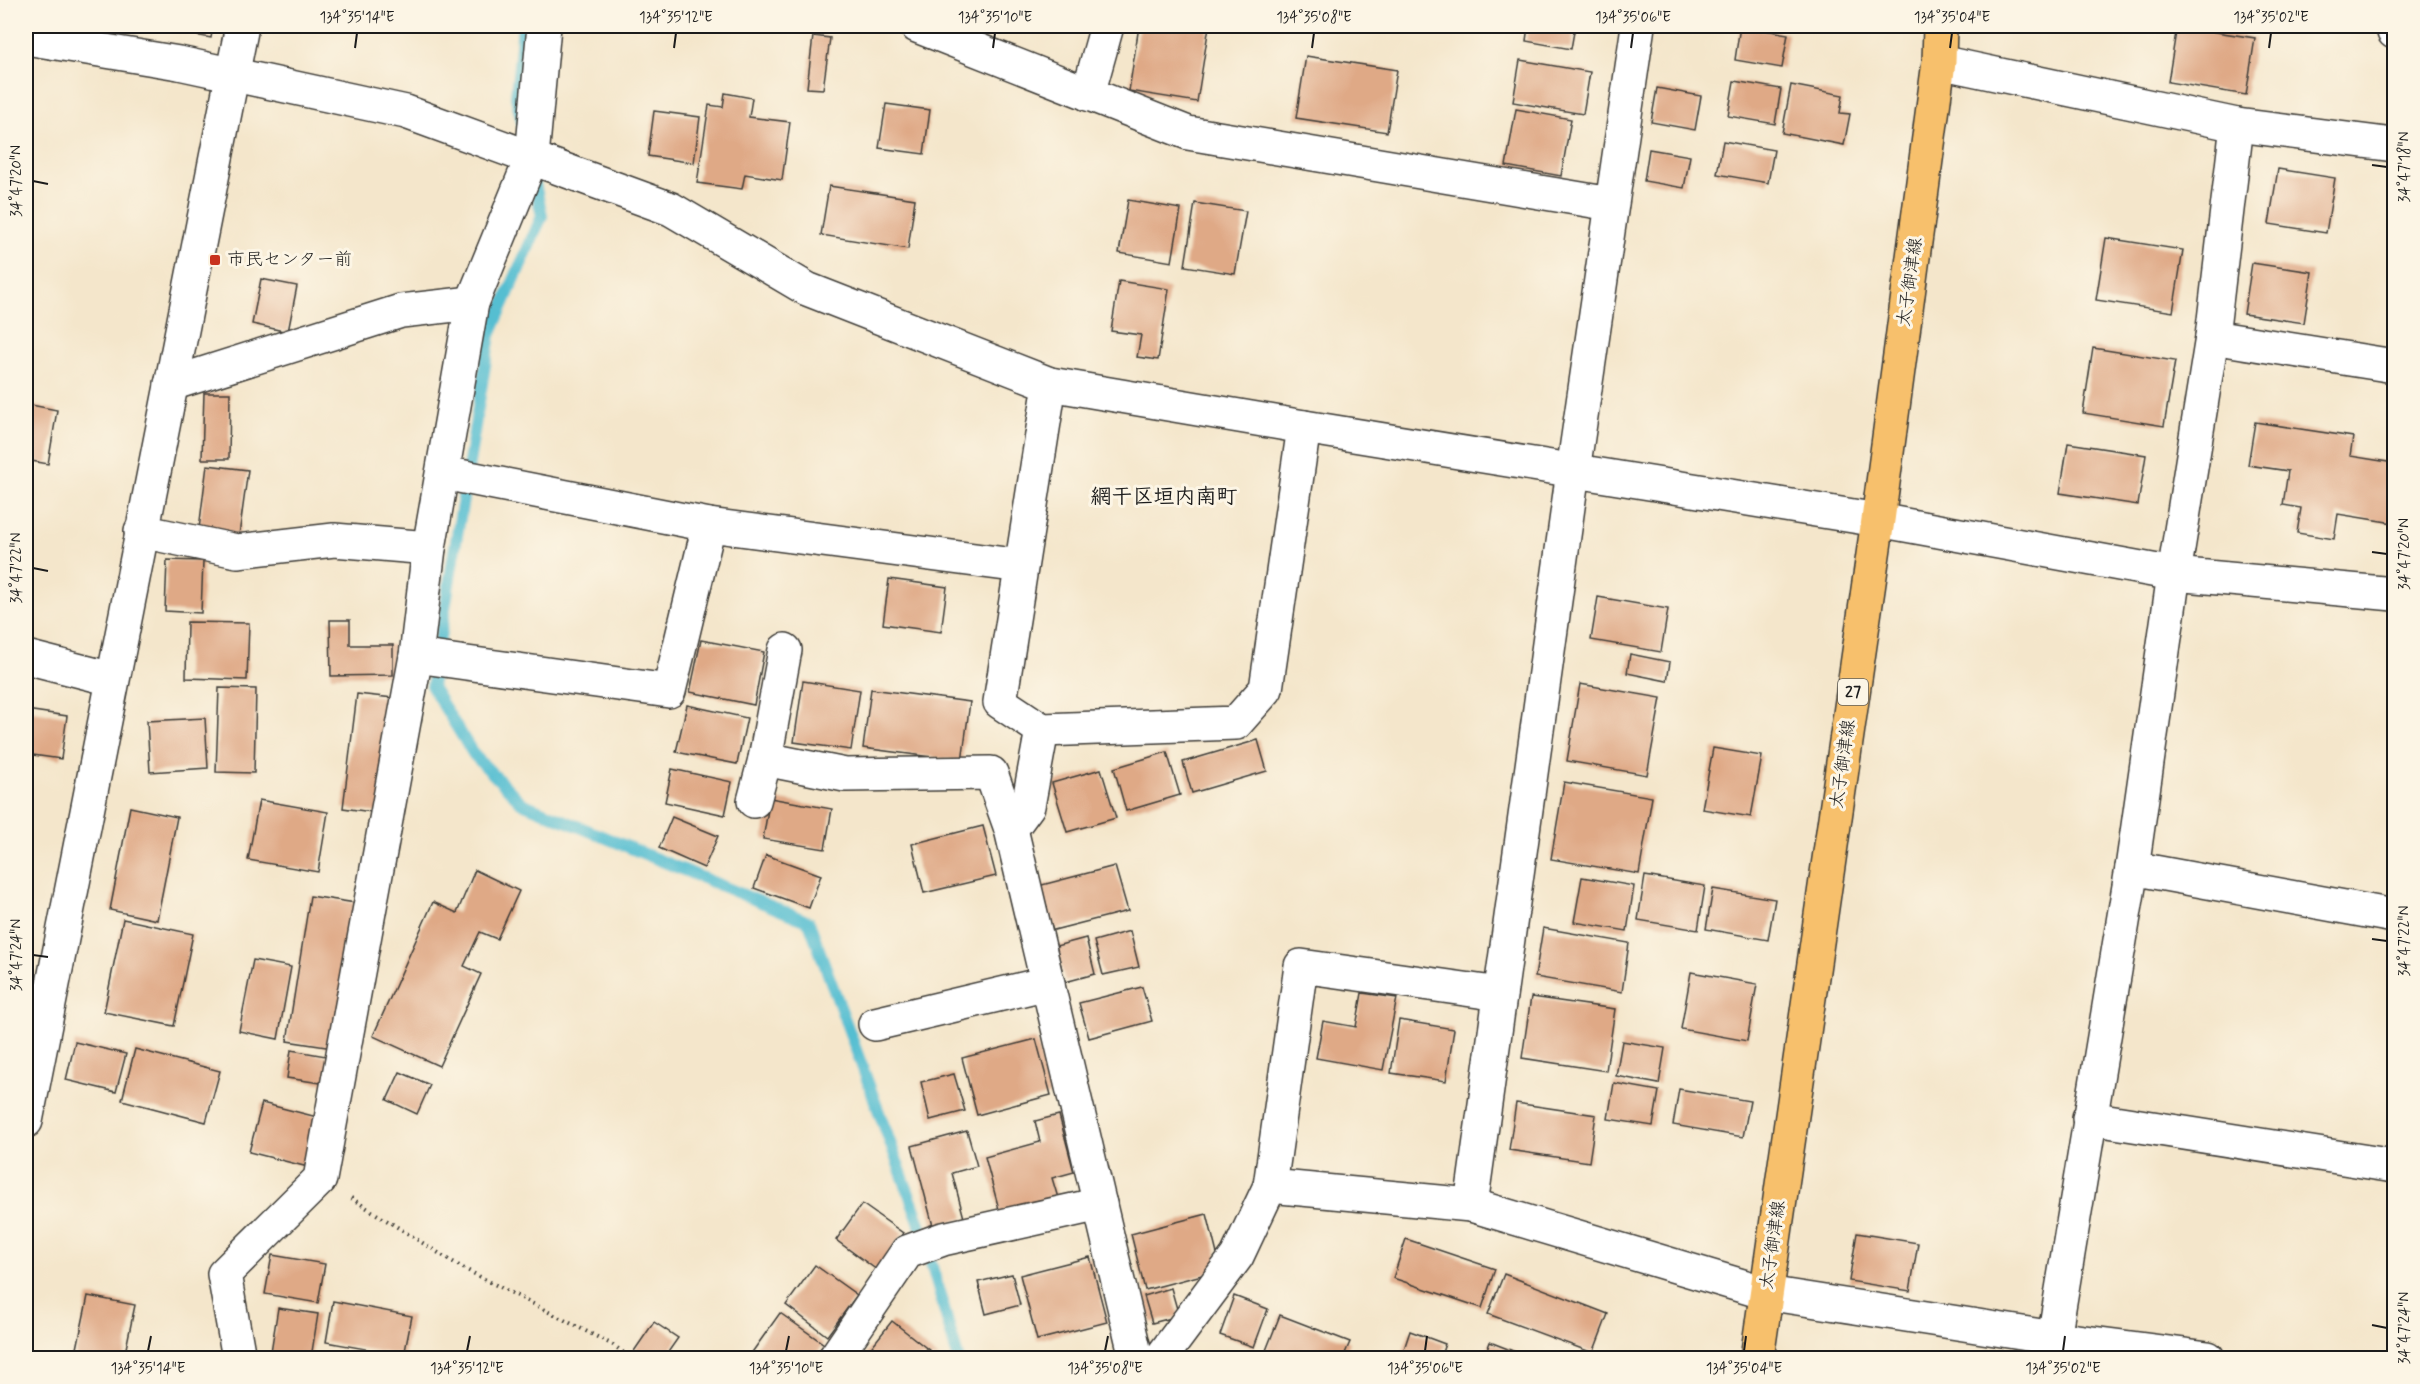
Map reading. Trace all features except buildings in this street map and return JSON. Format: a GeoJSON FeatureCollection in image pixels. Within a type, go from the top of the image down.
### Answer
{"type":"FeatureCollection","features":[{"type":"Feature","properties":{"kind":"main road","name":"太子御津線"},"geometry":{"type":"LineString","coordinates":[[1757,1359],[1878,520],[1940,62],[1940,26]]}},
{"type":"Feature","properties":{"kind":"street"},"geometry":{"type":"LineString","coordinates":[[26,1121],[242,26]]}},
{"type":"Feature","properties":{"kind":"street"},"geometry":{"type":"LineString","coordinates":[[239,1359],[224,1274],[320,1179],[416,656],[429,548],[444,473],[472,303],[532,157],[544,26]]}},
{"type":"Feature","properties":{"kind":"street"},"geometry":{"type":"LineString","coordinates":[[917,26],[1188,133],[1611,204]]}},
{"type":"Feature","properties":{"kind":"street"},"geometry":{"type":"LineString","coordinates":[[1088,94],[1107,26]]}},
{"type":"Feature","properties":{"kind":"street"},"geometry":{"type":"LineString","coordinates":[[1471,1205],[1573,471],[1638,26]]}},
{"type":"Feature","properties":{"kind":"street"},"geometry":{"type":"LineString","coordinates":[[2394,26],[2394,32]]}},
{"type":"Feature","properties":{"kind":"street"},"geometry":{"type":"LineString","coordinates":[[26,38],[232,74],[405,112],[671,209],[807,289],[1050,384],[1878,520],[2174,574],[2394,594]]}},
{"type":"Feature","properties":{"kind":"street"},"geometry":{"type":"LineString","coordinates":[[1940,62],[2237,125],[2394,146]]}},
{"type":"Feature","properties":{"kind":"street"},"geometry":{"type":"LineString","coordinates":[[2054,1338],[2132,868],[2174,574],[2212,336],[2237,125]]}},
{"type":"Feature","properties":{"kind":"street"},"geometry":{"type":"LineString","coordinates":[[171,384],[401,311],[472,303]]}},
{"type":"Feature","properties":{"kind":"street"},"geometry":{"type":"LineString","coordinates":[[2212,336],[2394,366]]}},
{"type":"Feature","properties":{"kind":"street"},"geometry":{"type":"LineString","coordinates":[[1050,384],[1000,702],[1042,730],[1236,723],[1266,689],[1304,427]]}},
{"type":"Feature","properties":{"kind":"street"},"geometry":{"type":"LineString","coordinates":[[444,473],[709,525],[1021,566]]}},
{"type":"Feature","properties":{"kind":"street"},"geometry":{"type":"LineString","coordinates":[[416,656],[669,692],[709,525]]}},
{"type":"Feature","properties":{"kind":"street"},"geometry":{"type":"LineString","coordinates":[[141,531],[237,551],[334,540],[429,548]]}},
{"type":"Feature","properties":{"kind":"street"},"geometry":{"type":"LineString","coordinates":[[754,801],[765,759],[785,650]]}},
{"type":"Feature","properties":{"kind":"street"},"geometry":{"type":"LineString","coordinates":[[26,657],[112,679]]}},
{"type":"Feature","properties":{"kind":"street"},"geometry":{"type":"LineString","coordinates":[[1011,829],[1029,806],[1042,730]]}},
{"type":"Feature","properties":{"kind":"street"},"geometry":{"type":"LineString","coordinates":[[765,759],[846,775],[991,773],[1011,829],[1134,1348],[1133,1359]]}},
{"type":"Feature","properties":{"kind":"street"},"geometry":{"type":"LineString","coordinates":[[2132,868],[2394,916]]}},
{"type":"Feature","properties":{"kind":"street"},"geometry":{"type":"LineString","coordinates":[[1161,1359],[1237,1256],[1270,1186],[1300,966],[1500,994]]}},
{"type":"Feature","properties":{"kind":"street"},"geometry":{"type":"LineString","coordinates":[[875,1024],[1048,983]]}},
{"type":"Feature","properties":{"kind":"street"},"geometry":{"type":"LineString","coordinates":[[2089,1118],[2394,1166]]}},
{"type":"Feature","properties":{"kind":"street"},"geometry":{"type":"LineString","coordinates":[[1270,1186],[1471,1205],[1766,1293],[2054,1338],[2208,1359]]}},
{"type":"Feature","properties":{"kind":"street"},"geometry":{"type":"LineString","coordinates":[[835,1359],[907,1252],[943,1239],[1100,1204]]}},
{"type":"Feature","properties":{"kind":"path"},"geometry":{"type":"LineString","coordinates":[[320,1179],[461,1267],[613,1345],[631,1359]]}},
{"type":"Feature","properties":{"kind":"waterway"},"geometry":{"type":"LineString","coordinates":[[523,26],[516,97],[523,125]]}},
{"type":"Feature","properties":{"kind":"waterway"},"geometry":{"type":"LineString","coordinates":[[533,175],[542,216],[490,335],[432,687],[474,755],[522,803],[809,922],[919,1221],[958,1358]]}},
{"type":"Feature","properties":{"kind":"place","name":"市民センター前"},"geometry":{"type":"Point","coordinates":[215,260]}},
{"type":"Feature","properties":{"kind":"district","name":"網干区垣内南町"},"geometry":{"type":"Point","coordinates":[1164,497]}}]}
